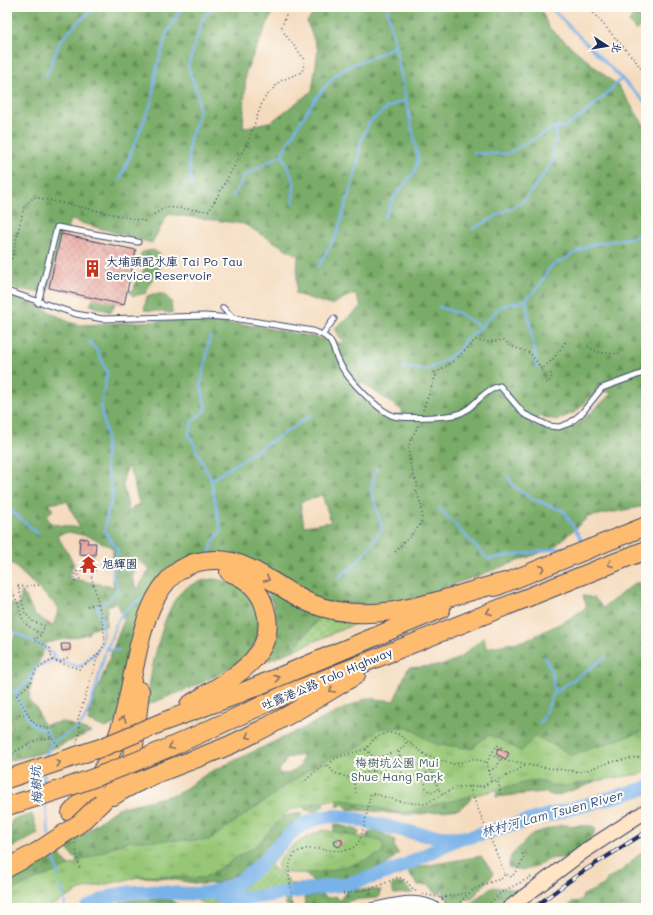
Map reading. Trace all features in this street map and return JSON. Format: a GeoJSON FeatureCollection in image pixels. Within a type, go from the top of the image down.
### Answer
{"type":"FeatureCollection","features":[{"type":"Feature","properties":{"kind":"highway","name":"吐露港公路 Tolo Highway"},"geometry":{"type":"LineString","coordinates":[[7,779],[103,747],[165,721],[197,705],[646,526]]}},
{"type":"Feature","properties":{"kind":"highway","name":"吐露港公路 Tolo Highway"},"geometry":{"type":"LineString","coordinates":[[7,806],[112,772],[287,694],[646,550]]}},
{"type":"Feature","properties":{"kind":"highway"},"geometry":{"type":"LineString","coordinates":[[7,868],[34,848],[71,813],[86,797],[109,760],[123,720],[145,624],[153,602],[163,585],[182,569],[204,561],[222,560],[234,562],[246,567],[308,602],[337,611],[360,614],[398,611],[506,582]]}},
{"type":"Feature","properties":{"kind":"highway"},"geometry":{"type":"LineString","coordinates":[[7,858],[34,848],[80,823],[102,802],[125,775],[133,755],[140,690],[153,631],[162,605],[172,589],[189,576],[204,571],[224,571],[246,580],[259,594],[267,612],[268,620],[266,638],[259,653],[248,666],[197,705]]}},
{"type":"Feature","properties":{"kind":"highway"},"geometry":{"type":"LineString","coordinates":[[102,802],[141,780],[229,745],[291,714],[363,671],[388,653]]}},
{"type":"Feature","properties":{"kind":"main road"},"geometry":{"type":"LineString","coordinates":[[509,908],[583,852],[646,811]]}},
{"type":"Feature","properties":{"kind":"street"},"geometry":{"type":"LineString","coordinates":[[373,908],[407,901],[420,902],[436,908]]}},
{"type":"Feature","properties":{"kind":"lane"},"geometry":{"type":"LineString","coordinates":[[38,303],[57,227],[138,242]]}},
{"type":"Feature","properties":{"kind":"lane"},"geometry":{"type":"LineString","coordinates":[[7,291],[12,291],[38,303],[76,314],[103,319],[205,316],[233,318],[313,331],[323,334],[334,344],[340,364],[353,382],[379,407],[396,416],[446,416],[461,413],[493,387],[500,386],[524,414],[549,426],[559,427],[570,423],[581,414],[602,388],[646,372]]}},
{"type":"Feature","properties":{"kind":"lane"},"geometry":{"type":"LineString","coordinates":[[223,308],[233,318]]}},
{"type":"Feature","properties":{"kind":"lane"},"geometry":{"type":"LineString","coordinates":[[323,334],[334,319]]}},
{"type":"Feature","properties":{"kind":"path"},"geometry":{"type":"LineString","coordinates":[[7,270],[12,258],[24,207],[34,197],[144,221],[166,207],[209,211],[248,142],[263,100],[280,81],[302,72],[305,60],[280,29],[289,7]]}},
{"type":"Feature","properties":{"kind":"path"},"geometry":{"type":"LineString","coordinates":[[588,7],[634,59],[646,75]]}},
{"type":"Feature","properties":{"kind":"path"},"geometry":{"type":"LineString","coordinates":[[7,307],[12,299]]}},
{"type":"Feature","properties":{"kind":"path"},"geometry":{"type":"LineString","coordinates":[[439,371],[452,362],[476,340],[487,342],[500,339],[504,340],[511,346],[530,353],[548,383],[552,377],[552,372]]}},
{"type":"Feature","properties":{"kind":"path"},"geometry":{"type":"LineString","coordinates":[[541,370],[554,358],[566,341]]}},
{"type":"Feature","properties":{"kind":"path"},"geometry":{"type":"LineString","coordinates":[[588,346],[593,350],[607,353],[622,353]]}},
{"type":"Feature","properties":{"kind":"path"},"geometry":{"type":"LineString","coordinates":[[423,411],[436,375],[433,369]]}},
{"type":"Feature","properties":{"kind":"path"},"geometry":{"type":"LineString","coordinates":[[395,552],[406,538],[420,526],[422,521],[419,498],[416,492],[418,485],[413,475],[409,454],[410,442],[416,432],[418,423]]}},
{"type":"Feature","properties":{"kind":"path"},"geometry":{"type":"LineString","coordinates":[[80,730],[78,724],[88,686],[105,640],[92,573],[95,570],[94,558],[90,557]]}},
{"type":"Feature","properties":{"kind":"path"},"geometry":{"type":"LineString","coordinates":[[77,571],[80,580],[75,582],[72,575],[77,571],[92,573]]}},
{"type":"Feature","properties":{"kind":"path"},"geometry":{"type":"LineString","coordinates":[[41,585],[18,586],[24,610],[28,618],[45,625],[39,638],[35,638],[34,640],[50,648],[52,660]]}},
{"type":"Feature","properties":{"kind":"path"},"geometry":{"type":"LineString","coordinates":[[7,586],[13,593],[24,623],[40,634]]}},
{"type":"Feature","properties":{"kind":"path"},"geometry":{"type":"LineString","coordinates":[[87,606],[98,604]]}},
{"type":"Feature","properties":{"kind":"path"},"geometry":{"type":"LineString","coordinates":[[57,743],[51,737],[48,729],[36,725],[28,715],[17,695],[30,683],[36,670],[52,660],[79,669],[86,665],[100,651]]}},
{"type":"Feature","properties":{"kind":"path"},"geometry":{"type":"LineString","coordinates":[[60,662],[69,658],[69,655]]}},
{"type":"Feature","properties":{"kind":"path"},"geometry":{"type":"LineString","coordinates":[[19,715],[28,715]]}},
{"type":"Feature","properties":{"kind":"path"},"geometry":{"type":"LineString","coordinates":[[303,783],[320,767],[328,765],[336,758],[366,749],[375,738],[386,733],[397,733],[427,756],[454,764],[473,759],[487,762]]}},
{"type":"Feature","properties":{"kind":"path"},"geometry":{"type":"LineString","coordinates":[[7,759],[13,753],[40,740],[51,737]]}},
{"type":"Feature","properties":{"kind":"path"},"geometry":{"type":"LineString","coordinates":[[374,758],[399,751],[408,741]]}},
{"type":"Feature","properties":{"kind":"path"},"geometry":{"type":"LineString","coordinates":[[491,781],[487,762],[497,745],[504,749]]}},
{"type":"Feature","properties":{"kind":"path"},"geometry":{"type":"LineString","coordinates":[[366,749],[374,758],[373,771]]}},
{"type":"Feature","properties":{"kind":"path"},"geometry":{"type":"LineString","coordinates":[[399,751],[402,775]]}},
{"type":"Feature","properties":{"kind":"path"},"geometry":{"type":"LineString","coordinates":[[491,755],[500,759],[528,765],[581,772],[611,762],[646,756]]}},
{"type":"Feature","properties":{"kind":"path"},"geometry":{"type":"LineString","coordinates":[[427,756],[439,790],[443,794]]}},
{"type":"Feature","properties":{"kind":"path"},"geometry":{"type":"LineString","coordinates":[[489,771],[497,767],[500,759]]}},
{"type":"Feature","properties":{"kind":"path"},"geometry":{"type":"LineString","coordinates":[[328,765],[334,773],[348,777],[373,771],[423,776],[431,769]]}},
{"type":"Feature","properties":{"kind":"path"},"geometry":{"type":"LineString","coordinates":[[295,908],[289,872],[291,860],[297,852],[318,848],[341,851],[356,845],[360,837],[371,793],[403,802],[425,804],[456,787],[484,786],[491,781],[498,781],[511,772],[528,765]]}},
{"type":"Feature","properties":{"kind":"path"},"geometry":{"type":"LineString","coordinates":[[353,776],[356,792]]}},
{"type":"Feature","properties":{"kind":"path"},"geometry":{"type":"LineString","coordinates":[[423,776],[426,788],[430,792],[439,790]]}},
{"type":"Feature","properties":{"kind":"path"},"geometry":{"type":"LineString","coordinates":[[498,781],[501,794]]}},
{"type":"Feature","properties":{"kind":"path"},"geometry":{"type":"LineString","coordinates":[[470,787],[505,874]]}},
{"type":"Feature","properties":{"kind":"path"},"geometry":{"type":"LineString","coordinates":[[74,838],[80,870]]}},
{"type":"Feature","properties":{"kind":"path"},"geometry":{"type":"LineString","coordinates":[[505,874],[512,876],[524,859],[521,849]]}},
{"type":"Feature","properties":{"kind":"path"},"geometry":{"type":"LineString","coordinates":[[441,898],[467,893],[486,883],[501,879],[505,874]]}},
{"type":"Feature","properties":{"kind":"path"},"geometry":{"type":"LineString","coordinates":[[343,894],[371,889],[399,877],[407,882],[418,895]]}},
{"type":"Feature","properties":{"kind":"path"},"geometry":{"type":"LineString","coordinates":[[455,908],[467,893]]}},
{"type":"Feature","properties":{"kind":"green space"},"geometry":{"type":"Polygon","coordinates":[[[7,7],[275,7],[246,71],[243,128],[272,121],[312,91],[318,50],[307,22],[318,7],[540,7],[549,28],[619,87],[646,128],[646,506],[588,517],[553,548],[404,603],[389,606],[324,602],[248,562],[173,568],[116,723],[105,728],[88,721],[95,696],[124,620],[117,602],[107,606],[106,626],[92,628],[88,634],[46,643],[32,679],[29,700],[36,707],[43,725],[63,722],[91,732],[42,753],[7,761],[7,733],[11,729],[9,713],[7,712],[7,642],[13,642],[15,633],[12,627],[7,629],[7,602],[19,606],[22,591],[35,615],[53,626],[59,608],[7,559],[7,535],[12,533],[7,527],[7,294],[41,307],[69,322],[80,325],[196,319],[256,326],[344,344],[335,328],[361,307],[356,295],[350,295],[331,305],[296,294],[298,256],[244,224],[168,214],[152,243],[71,220],[47,294],[7,287],[7,7]],[[360,381],[360,397],[390,420],[403,412],[360,381]],[[598,390],[576,412],[557,420],[539,416],[532,425],[552,430],[575,427],[612,393],[598,390]],[[129,466],[123,479],[128,512],[139,503],[129,466]],[[322,495],[300,502],[304,526],[331,522],[322,495]],[[67,501],[48,504],[53,510],[46,516],[52,524],[80,528],[67,501]],[[69,532],[57,535],[74,564],[68,578],[115,587],[113,584],[113,548],[91,537],[69,532]],[[138,560],[132,578],[137,590],[150,569],[138,560]]]}},
{"type":"Feature","properties":{"kind":"green space"},"geometry":{"type":"Polygon","coordinates":[[[638,7],[646,8],[646,25],[643,20],[636,31],[629,22],[638,7]]]}},
{"type":"Feature","properties":{"kind":"green space"},"geometry":{"type":"Polygon","coordinates":[[[153,250],[160,254],[159,271],[151,281],[146,293],[133,296],[129,291],[134,290],[137,276],[144,271],[140,256],[142,252],[153,250]]]}},
{"type":"Feature","properties":{"kind":"green space"},"geometry":{"type":"Polygon","coordinates":[[[96,292],[120,297],[110,312],[90,305],[96,292]]]}},
{"type":"Feature","properties":{"kind":"green space"},"geometry":{"type":"Polygon","coordinates":[[[153,294],[164,294],[171,301],[172,313],[144,310],[147,296],[153,294]]]}},
{"type":"Feature","properties":{"kind":"green space"},"geometry":{"type":"Polygon","coordinates":[[[212,579],[231,583],[242,589],[251,598],[260,624],[255,642],[243,657],[226,670],[184,691],[147,705],[150,680],[157,649],[161,633],[171,607],[184,589],[197,582],[212,579]]]}},
{"type":"Feature","properties":{"kind":"green space"},"geometry":{"type":"Polygon","coordinates":[[[262,583],[322,614],[292,651],[265,662],[274,642],[276,622],[272,603],[262,583]]]}},
{"type":"Feature","properties":{"kind":"green space"},"geometry":{"type":"Polygon","coordinates":[[[635,583],[646,583],[646,767],[619,770],[585,786],[555,796],[543,792],[496,797],[501,766],[490,748],[439,752],[412,729],[399,741],[419,803],[433,806],[463,791],[468,792],[471,799],[459,809],[411,815],[348,809],[343,804],[338,807],[336,797],[314,782],[278,817],[302,813],[298,822],[273,842],[241,873],[218,883],[200,884],[164,878],[110,876],[7,908],[7,875],[84,833],[118,808],[177,794],[208,773],[367,698],[394,701],[408,668],[444,665],[461,657],[484,637],[486,648],[527,640],[567,620],[587,607],[583,596],[595,598],[603,608],[635,583]],[[303,755],[287,758],[278,773],[288,774],[300,767],[303,755]],[[67,849],[60,855],[76,875],[86,872],[67,849]]]}},
{"type":"Feature","properties":{"kind":"green space"},"geometry":{"type":"Polygon","coordinates":[[[322,614],[364,620],[292,651],[322,614]]]}},
{"type":"Feature","properties":{"kind":"green space","name":"梅樹坑公園 Mui Shue Hang Park"},"geometry":{"type":"Polygon","coordinates":[[[408,727],[433,743],[471,749],[488,735],[504,741],[521,752],[535,736],[573,755],[646,730],[646,771],[640,774],[557,787],[537,780],[401,813],[343,799],[314,803],[288,811],[257,845],[204,878],[143,876],[80,890],[48,908],[7,908],[7,892],[128,841],[209,840],[320,762],[360,747],[378,729],[408,727]]]}},
{"type":"Feature","properties":{"kind":"green space"},"geometry":{"type":"Polygon","coordinates":[[[322,794],[324,805],[316,812],[305,810],[299,795],[322,794]]]}},
{"type":"Feature","properties":{"kind":"green space"},"geometry":{"type":"Polygon","coordinates":[[[32,814],[38,834],[7,850],[7,836],[12,820],[32,814]]]}},
{"type":"Feature","properties":{"kind":"green space"},"geometry":{"type":"Polygon","coordinates":[[[335,824],[357,830],[359,832],[353,843],[331,842],[335,824]]]}},
{"type":"Feature","properties":{"kind":"green space"},"geometry":{"type":"Polygon","coordinates":[[[561,825],[592,826],[596,829],[583,849],[572,857],[550,859],[530,869],[522,870],[508,867],[511,856],[532,834],[561,825]]]}},
{"type":"Feature","properties":{"kind":"green space"},"geometry":{"type":"Polygon","coordinates":[[[302,830],[270,865],[288,879],[289,884],[311,884],[315,895],[205,905],[197,900],[224,893],[241,886],[292,835],[302,830]]]}},
{"type":"Feature","properties":{"kind":"green space"},"geometry":{"type":"Polygon","coordinates":[[[323,830],[376,840],[383,843],[383,853],[358,863],[333,870],[307,873],[281,872],[277,865],[286,852],[296,843],[323,830]]]}},
{"type":"Feature","properties":{"kind":"green space"},"geometry":{"type":"Polygon","coordinates":[[[376,830],[395,840],[394,848],[399,853],[377,870],[352,878],[317,884],[295,866],[363,847],[368,833],[376,830]]]}},
{"type":"Feature","properties":{"kind":"green space"},"geometry":{"type":"Polygon","coordinates":[[[646,851],[646,908],[568,908],[572,902],[581,901],[583,895],[604,885],[608,878],[622,871],[639,854],[646,851]]]}},
{"type":"Feature","properties":{"kind":"green space"},"geometry":{"type":"Polygon","coordinates":[[[481,856],[493,873],[492,876],[473,897],[465,900],[460,908],[456,908],[443,895],[443,884],[440,894],[435,893],[430,885],[418,885],[406,869],[481,856]]]}},
{"type":"Feature","properties":{"kind":"green space"},"geometry":{"type":"Polygon","coordinates":[[[397,883],[403,884],[413,893],[394,894],[391,886],[397,883]]]}},
{"type":"Feature","properties":{"kind":"green space"},"geometry":{"type":"Polygon","coordinates":[[[491,887],[520,890],[514,902],[513,908],[474,908],[470,904],[491,887]]]}},
{"type":"Feature","properties":{"kind":"green space"},"geometry":{"type":"Polygon","coordinates":[[[348,889],[381,890],[378,898],[352,900],[335,908],[306,908],[304,898],[320,894],[328,898],[335,896],[340,900],[348,889]]]}},
{"type":"Feature","properties":{"kind":"green space"},"geometry":{"type":"Polygon","coordinates":[[[289,895],[292,908],[286,905],[284,896],[289,895]]]}},
{"type":"Feature","properties":{"kind":"green space"},"geometry":{"type":"Polygon","coordinates":[[[170,900],[184,908],[112,908],[123,902],[170,900]]]}},
{"type":"Feature","properties":{"kind":"building","name":"大埔頭配水庫 Tai Po Tau Service Reservoir"},"geometry":{"type":"Polygon","coordinates":[[[61,234],[136,250],[124,305],[49,288],[61,234]]]}},
{"type":"Feature","properties":{"kind":"building"},"geometry":{"type":"Polygon","coordinates":[[[80,538],[88,539],[87,543],[96,543],[95,555],[79,554],[80,538]]]}},
{"type":"Feature","properties":{"kind":"building"},"geometry":{"type":"Polygon","coordinates":[[[61,644],[70,644],[70,650],[62,651],[61,644]]]}},
{"type":"Feature","properties":{"kind":"building"},"geometry":{"type":"Polygon","coordinates":[[[498,748],[509,753],[506,759],[496,754],[498,748]]]}},
{"type":"Feature","properties":{"kind":"building"},"geometry":{"type":"Polygon","coordinates":[[[380,758],[383,760],[383,764],[380,766],[377,764],[377,759],[380,758]]]}},
{"type":"Feature","properties":{"kind":"building"},"geometry":{"type":"Polygon","coordinates":[[[338,839],[342,840],[342,844],[339,847],[335,845],[334,841],[338,839]]]}},
{"type":"Feature","properties":{"kind":"waterway"},"geometry":{"type":"LineString","coordinates":[[46,76],[60,41],[80,20],[96,7]]}},
{"type":"Feature","properties":{"kind":"waterway"},"geometry":{"type":"LineString","coordinates":[[192,187],[189,166],[189,143],[199,114],[198,95],[188,67],[203,18],[213,7]]}},
{"type":"Feature","properties":{"kind":"waterway"},"geometry":{"type":"LineString","coordinates":[[385,217],[392,200],[415,171],[418,158],[387,7]]}},
{"type":"Feature","properties":{"kind":"waterway"},"geometry":{"type":"LineString","coordinates":[[552,7],[554,11],[646,103]]}},
{"type":"Feature","properties":{"kind":"waterway"},"geometry":{"type":"LineString","coordinates":[[120,180],[152,101],[156,70],[167,33],[181,9]]}},
{"type":"Feature","properties":{"kind":"waterway"},"geometry":{"type":"LineString","coordinates":[[293,204],[294,182],[282,154],[310,106],[329,82],[339,73],[348,67],[372,58],[395,45]]}},
{"type":"Feature","properties":{"kind":"waterway"},"geometry":{"type":"LineString","coordinates":[[474,153],[507,154],[557,126],[563,128],[595,105],[622,78]]}},
{"type":"Feature","properties":{"kind":"waterway"},"geometry":{"type":"LineString","coordinates":[[318,267],[337,234],[356,171],[361,141],[369,123],[387,108],[405,100]]}},
{"type":"Feature","properties":{"kind":"waterway"},"geometry":{"type":"LineString","coordinates":[[472,229],[524,201],[552,163],[557,127]]}},
{"type":"Feature","properties":{"kind":"waterway"},"geometry":{"type":"LineString","coordinates":[[233,197],[244,176],[282,154]]}},
{"type":"Feature","properties":{"kind":"waterway"},"geometry":{"type":"LineString","coordinates":[[403,367],[428,370],[458,352],[465,339],[477,331],[499,307],[526,300],[539,286],[550,267],[590,245],[646,235]]}},
{"type":"Feature","properties":{"kind":"waterway"},"geometry":{"type":"LineString","coordinates":[[526,300],[537,367]]}},
{"type":"Feature","properties":{"kind":"waterway"},"geometry":{"type":"LineString","coordinates":[[439,307],[458,313],[481,327]]}},
{"type":"Feature","properties":{"kind":"waterway"},"geometry":{"type":"LineString","coordinates":[[208,554],[210,553],[212,544],[221,531],[211,480],[189,434],[192,421],[206,410],[201,385],[210,337]]}},
{"type":"Feature","properties":{"kind":"waterway"},"geometry":{"type":"LineString","coordinates":[[44,760],[51,744],[47,731],[35,726],[28,719],[15,692],[28,682],[36,667],[52,659],[79,667],[95,654],[102,641],[103,634],[103,626],[97,606],[109,600],[117,591],[113,574],[118,550],[105,532],[107,514],[113,495],[106,467],[106,434],[101,408],[107,372],[98,352],[90,342]]}},
{"type":"Feature","properties":{"kind":"waterway"},"geometry":{"type":"LineString","coordinates":[[211,480],[312,415]]}},
{"type":"Feature","properties":{"kind":"waterway"},"geometry":{"type":"LineString","coordinates":[[340,576],[357,563],[382,529],[371,488],[376,468]]}},
{"type":"Feature","properties":{"kind":"waterway"},"geometry":{"type":"LineString","coordinates":[[508,475],[512,485],[532,499],[564,511],[584,544]]}},
{"type":"Feature","properties":{"kind":"waterway"},"geometry":{"type":"LineString","coordinates":[[7,501],[9,509],[39,534]]}},
{"type":"Feature","properties":{"kind":"waterway"},"geometry":{"type":"LineString","coordinates":[[439,508],[488,559],[574,546]]}},
{"type":"Feature","properties":{"kind":"waterway"},"geometry":{"type":"LineString","coordinates":[[51,744],[82,723],[89,710],[106,649],[118,621],[129,606],[150,593]]}},
{"type":"Feature","properties":{"kind":"waterway"},"geometry":{"type":"LineString","coordinates":[[7,628],[44,648],[54,655],[52,659]]}},
{"type":"Feature","properties":{"kind":"waterway"},"geometry":{"type":"LineString","coordinates":[[106,649],[119,650]]}},
{"type":"Feature","properties":{"kind":"waterway"},"geometry":{"type":"LineString","coordinates":[[545,657],[553,675],[554,693]]}},
{"type":"Feature","properties":{"kind":"waterway"},"geometry":{"type":"LineString","coordinates":[[540,724],[554,693],[605,658]]}},
{"type":"Feature","properties":{"kind":"waterway"},"geometry":{"type":"LineString","coordinates":[[7,694],[15,692]]}},
{"type":"Feature","properties":{"kind":"waterway","name":"梅樹坑"},"geometry":{"type":"LineString","coordinates":[[44,775],[44,788]]}},
{"type":"Feature","properties":{"kind":"waterway","name":"林村河 Lam Tsuen River"},"geometry":{"type":"LineString","coordinates":[[87,908],[110,897],[128,893],[147,891],[195,894],[207,893],[231,886],[245,878],[290,834],[316,819],[343,816],[433,836],[457,838],[470,837],[646,788]]}},
{"type":"Feature","properties":{"kind":"waterway","name":"梅樹坑"},"geometry":{"type":"LineString","coordinates":[[45,800],[49,835]]}},
{"type":"Feature","properties":{"kind":"waterway","name":"林村河 Lam Tsuen River"},"geometry":{"type":"LineString","coordinates":[[213,892],[224,898],[249,898],[352,883],[398,869],[457,839]]}},
{"type":"Feature","properties":{"kind":"waterway","name":"梅樹坑"},"geometry":{"type":"LineString","coordinates":[[52,850],[59,877]]}},
{"type":"Feature","properties":{"kind":"waterway","name":"梅樹坑"},"geometry":{"type":"LineString","coordinates":[[61,885],[65,902],[64,908]]}},
{"type":"Feature","properties":{"kind":"railway"},"geometry":{"type":"LineString","coordinates":[[533,908],[579,874],[646,832]]}},
{"type":"Feature","properties":{"kind":"place","name":"大埔頭配水庫 Tai Po Tau Service Reservoir"},"geometry":{"type":"Point","coordinates":[93,269]}},
{"type":"Feature","properties":{"kind":"place","name":"旭輝園"},"geometry":{"type":"Point","coordinates":[89,564]}}]}
